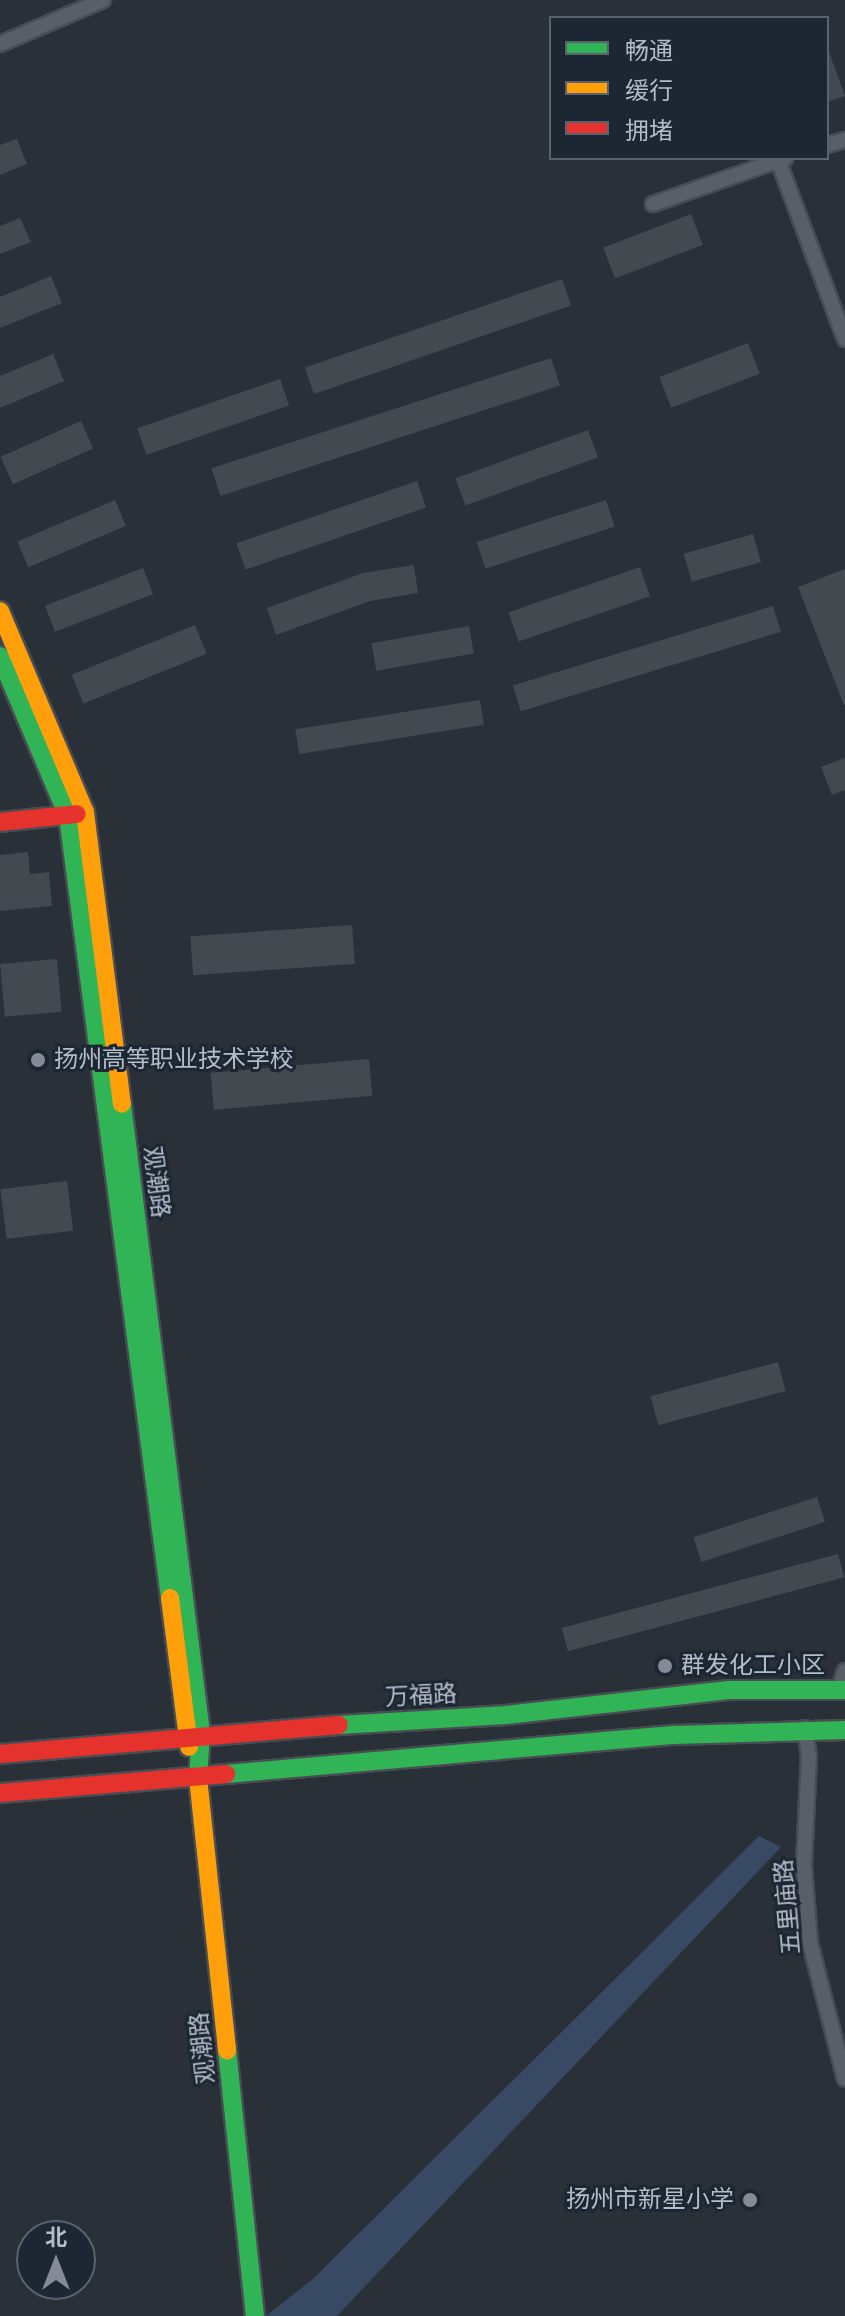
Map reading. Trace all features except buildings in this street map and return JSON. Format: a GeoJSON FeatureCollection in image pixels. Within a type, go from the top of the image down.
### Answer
{"type":"FeatureCollection","features":[{"type":"Feature","properties":{"kind":"street"},"geometry":{"type":"LineString","coordinates":[[0,44],[103,0]]}},
{"type":"Feature","properties":{"kind":"street"},"geometry":{"type":"LineString","coordinates":[[653,204],[779,160]]}},
{"type":"Feature","properties":{"kind":"street"},"geometry":{"type":"LineString","coordinates":[[782,160],[845,339]]}},
{"type":"Feature","properties":{"kind":"street","name":"观潮路"},"geometry":{"type":"LineString","coordinates":[[0,611],[77,814],[198,1775],[255,2316]]}},
{"type":"Feature","properties":{"kind":"street","name":"观潮路"},"geometry":{"type":"LineString","coordinates":[[0,656],[77,814]]}},
{"type":"Feature","properties":{"kind":"street"},"geometry":{"type":"LineString","coordinates":[[0,822],[77,814]]}},
{"type":"Feature","properties":{"kind":"street","name":"万福路"},"geometry":{"type":"LineString","coordinates":[[0,1754],[193,1734],[506,1715],[729,1690],[843,1683]]}},
{"type":"Feature","properties":{"kind":"street"},"geometry":{"type":"LineString","coordinates":[[0,1793],[805,1728],[845,1730]]}},
{"type":"Feature","properties":{"kind":"street","name":"五里庙路"},"geometry":{"type":"LineString","coordinates":[[805,1728],[809,1755],[804,1866],[810,1943],[845,2079]]}},
{"type":"Feature","properties":{"kind":"water"},"geometry":{"type":"Polygon","coordinates":[[[759,1836],[781,1847],[337,2316],[266,2316],[314,2278],[759,1836]]]}},
{"type":"Feature","properties":{"kind":"traffic: fast"},"geometry":{"type":"LineString","coordinates":[[0,656],[68,816],[170,1598]]}},
{"type":"Feature","properties":{"kind":"traffic: fast"},"geometry":{"type":"LineString","coordinates":[[122,1104],[201,1733],[198,1778]]}},
{"type":"Feature","properties":{"kind":"traffic: fast"},"geometry":{"type":"LineString","coordinates":[[339,1725],[506,1715],[729,1690],[845,1690]]}},
{"type":"Feature","properties":{"kind":"traffic: fast"},"geometry":{"type":"LineString","coordinates":[[226,1774],[675,1735],[845,1730]]}},
{"type":"Feature","properties":{"kind":"traffic: fast"},"geometry":{"type":"LineString","coordinates":[[227,2050],[255,2316]]}},
{"type":"Feature","properties":{"kind":"traffic: slow"},"geometry":{"type":"LineString","coordinates":[[0,611],[85,812],[122,1104]]}},
{"type":"Feature","properties":{"kind":"traffic: slow"},"geometry":{"type":"LineString","coordinates":[[170,1598],[189,1747]]}},
{"type":"Feature","properties":{"kind":"traffic: slow"},"geometry":{"type":"LineString","coordinates":[[198,1778],[227,2050]]}},
{"type":"Feature","properties":{"kind":"traffic: jam"},"geometry":{"type":"LineString","coordinates":[[0,822],[77,814]]}},
{"type":"Feature","properties":{"kind":"traffic: jam"},"geometry":{"type":"LineString","coordinates":[[0,1754],[339,1725]]}},
{"type":"Feature","properties":{"kind":"traffic: jam"},"geometry":{"type":"LineString","coordinates":[[0,1793],[226,1774]]}},
{"type":"Feature","properties":{"kind":"place","name":"扬州高等职业技术学校"},"geometry":{"type":"Point","coordinates":[38,1060]}},
{"type":"Feature","properties":{"kind":"place","name":"群发化工小区"},"geometry":{"type":"Point","coordinates":[665,1666]}},
{"type":"Feature","properties":{"kind":"place","name":"扬州市新星小学"},"geometry":{"type":"Point","coordinates":[750,2200]}}]}
